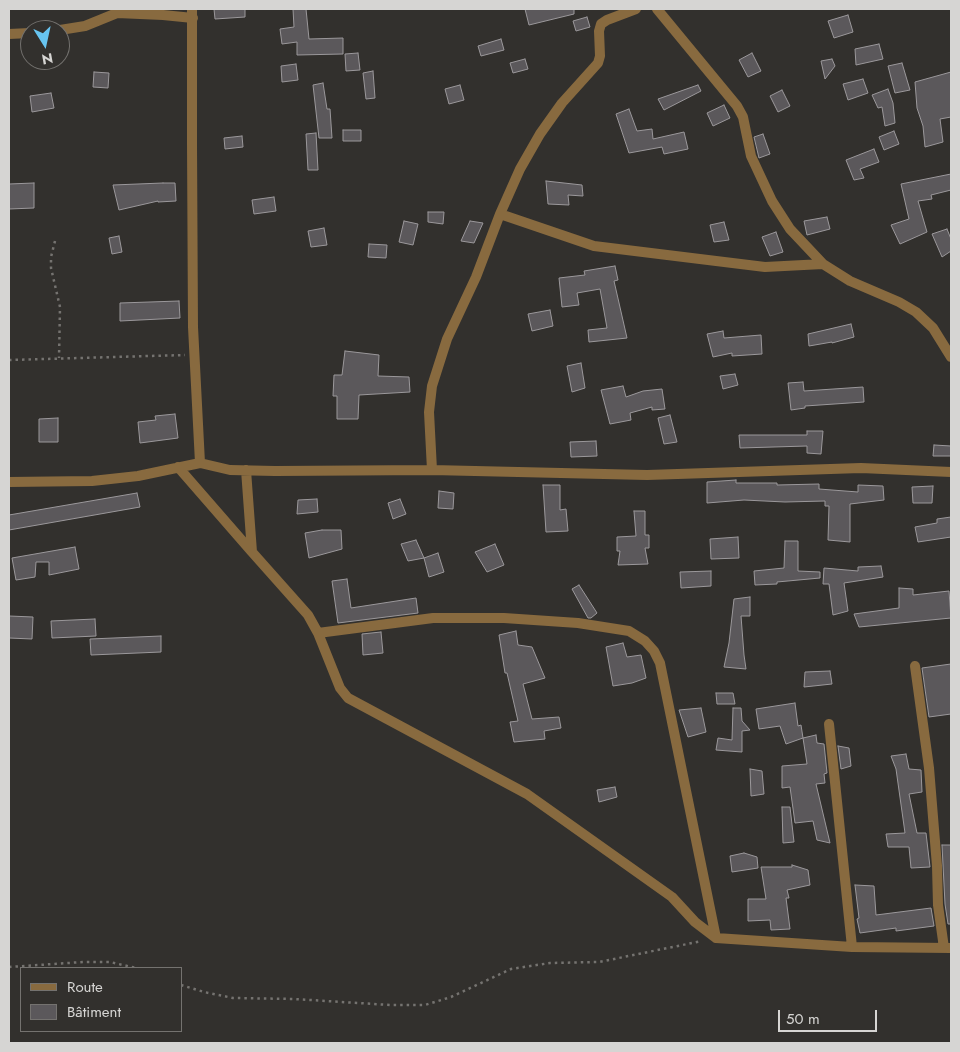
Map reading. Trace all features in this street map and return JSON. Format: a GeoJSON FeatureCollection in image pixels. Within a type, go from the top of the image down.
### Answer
{"type":"FeatureCollection","features":[{"type":"Feature","properties":{"kind":"street"},"geometry":{"type":"LineString","coordinates":[[432,470],[429,412],[432,386],[447,339],[476,277],[500,214],[520,169],[540,134],[562,103],[598,64],[601,24],[636,9]]}},
{"type":"Feature","properties":{"kind":"street"},"geometry":{"type":"LineString","coordinates":[[657,9],[737,106],[743,118],[751,156],[772,201],[790,229],[823,264],[850,281],[899,302],[916,312],[933,328],[951,357]]}},
{"type":"Feature","properties":{"kind":"street"},"geometry":{"type":"LineString","coordinates":[[70,28],[85,26],[117,13],[163,15],[193,13],[194,355],[200,463]]}},
{"type":"Feature","properties":{"kind":"street"},"geometry":{"type":"LineString","coordinates":[[500,214],[594,246],[765,267],[823,264]]}},
{"type":"Feature","properties":{"kind":"street"},"geometry":{"type":"LineString","coordinates":[[9,482],[92,481],[138,476],[200,463],[230,470],[432,470],[646,476],[861,468],[951,472]]}},
{"type":"Feature","properties":{"kind":"street"},"geometry":{"type":"LineString","coordinates":[[178,467],[308,615],[318,633],[340,688],[348,698],[527,794],[672,897],[695,922],[716,938],[852,947],[947,948],[938,905],[929,768],[915,666]]}},
{"type":"Feature","properties":{"kind":"street"},"geometry":{"type":"LineString","coordinates":[[246,470],[252,552]]}},
{"type":"Feature","properties":{"kind":"street"},"geometry":{"type":"LineString","coordinates":[[318,633],[433,618],[504,618],[578,622],[629,631],[645,641],[654,651],[660,663],[716,938]]}},
{"type":"Feature","properties":{"kind":"street"},"geometry":{"type":"LineString","coordinates":[[829,724],[852,947]]}},
{"type":"Feature","properties":{"kind":"path"},"geometry":{"type":"LineString","coordinates":[[55,241],[51,257],[51,268],[60,306],[59,358]]}},
{"type":"Feature","properties":{"kind":"path"},"geometry":{"type":"LineString","coordinates":[[9,360],[194,355]]}},
{"type":"Feature","properties":{"kind":"path"},"geometry":{"type":"LineString","coordinates":[[182,985],[233,998],[425,1005],[451,997],[511,969],[550,963],[598,962],[716,938]]}},
{"type":"Feature","properties":{"kind":"path"},"geometry":{"type":"LineString","coordinates":[[9,967],[110,962],[132,967]]}},
{"type":"Feature","properties":{"kind":"building"},"geometry":{"type":"Polygon","coordinates":[[[214,9],[245,9],[245,17],[215,19],[214,9]]]}},
{"type":"Feature","properties":{"kind":"building"},"geometry":{"type":"Polygon","coordinates":[[[293,9],[306,9],[309,39],[343,38],[343,54],[297,55],[297,42],[282,44],[280,29],[294,27],[293,9]]]}},
{"type":"Feature","properties":{"kind":"building"},"geometry":{"type":"Polygon","coordinates":[[[525,9],[574,9],[574,14],[529,25],[525,9]]]}},
{"type":"Feature","properties":{"kind":"building"},"geometry":{"type":"Polygon","coordinates":[[[848,15],[853,32],[834,38],[828,21],[848,15]]]}},
{"type":"Feature","properties":{"kind":"building"},"geometry":{"type":"Polygon","coordinates":[[[587,17],[590,27],[576,31],[573,21],[587,17]]]}},
{"type":"Feature","properties":{"kind":"building"},"geometry":{"type":"Polygon","coordinates":[[[501,39],[504,50],[481,56],[478,46],[501,39]]]}},
{"type":"Feature","properties":{"kind":"building"},"geometry":{"type":"Polygon","coordinates":[[[879,44],[883,59],[856,65],[855,49],[879,44]]]}},
{"type":"Feature","properties":{"kind":"building"},"geometry":{"type":"Polygon","coordinates":[[[358,53],[360,70],[346,71],[345,54],[358,53]]]}},
{"type":"Feature","properties":{"kind":"building"},"geometry":{"type":"Polygon","coordinates":[[[752,53],[761,71],[748,77],[739,60],[752,53]]]}},
{"type":"Feature","properties":{"kind":"building"},"geometry":{"type":"Polygon","coordinates":[[[525,59],[528,69],[513,73],[510,63],[525,59]]]}},
{"type":"Feature","properties":{"kind":"building"},"geometry":{"type":"Polygon","coordinates":[[[832,59],[835,66],[825,79],[821,61],[832,59]]]}},
{"type":"Feature","properties":{"kind":"building"},"geometry":{"type":"Polygon","coordinates":[[[902,63],[910,90],[895,93],[888,66],[902,63]]]}},
{"type":"Feature","properties":{"kind":"building"},"geometry":{"type":"Polygon","coordinates":[[[296,64],[298,80],[282,82],[281,66],[296,64]]]}},
{"type":"Feature","properties":{"kind":"building"},"geometry":{"type":"Polygon","coordinates":[[[373,71],[375,98],[366,99],[363,73],[373,71]]]}},
{"type":"Feature","properties":{"kind":"building"},"geometry":{"type":"Polygon","coordinates":[[[94,72],[109,73],[108,88],[93,87],[94,72]]]}},
{"type":"Feature","properties":{"kind":"building"},"geometry":{"type":"Polygon","coordinates":[[[951,72],[951,117],[940,119],[943,142],[925,147],[923,126],[917,108],[915,82],[951,72]]]}},
{"type":"Feature","properties":{"kind":"building"},"geometry":{"type":"Polygon","coordinates":[[[863,79],[868,93],[848,100],[843,84],[863,79]]]}},
{"type":"Feature","properties":{"kind":"building"},"geometry":{"type":"Polygon","coordinates":[[[323,83],[327,109],[330,109],[332,138],[319,138],[313,85],[323,83]]]}},
{"type":"Feature","properties":{"kind":"building"},"geometry":{"type":"Polygon","coordinates":[[[460,85],[464,100],[449,104],[445,89],[460,85]]]}},
{"type":"Feature","properties":{"kind":"building"},"geometry":{"type":"Polygon","coordinates":[[[698,85],[701,91],[664,110],[658,99],[698,85]]]}},
{"type":"Feature","properties":{"kind":"building"},"geometry":{"type":"Polygon","coordinates":[[[888,89],[893,103],[895,123],[885,126],[882,107],[878,108],[872,95],[888,89]]]}},
{"type":"Feature","properties":{"kind":"building"},"geometry":{"type":"Polygon","coordinates":[[[782,90],[790,106],[778,112],[770,96],[782,90]]]}},
{"type":"Feature","properties":{"kind":"building"},"geometry":{"type":"Polygon","coordinates":[[[51,93],[54,108],[32,112],[30,96],[51,93]]]}},
{"type":"Feature","properties":{"kind":"building"},"geometry":{"type":"Polygon","coordinates":[[[724,105],[730,118],[713,126],[707,113],[724,105]]]}},
{"type":"Feature","properties":{"kind":"building"},"geometry":{"type":"Polygon","coordinates":[[[629,109],[637,131],[652,129],[653,139],[684,132],[688,149],[664,154],[662,147],[629,153],[616,114],[629,109]]]}},
{"type":"Feature","properties":{"kind":"building"},"geometry":{"type":"Polygon","coordinates":[[[343,130],[361,130],[361,141],[343,141],[343,130]]]}},
{"type":"Feature","properties":{"kind":"building"},"geometry":{"type":"Polygon","coordinates":[[[894,131],[899,144],[884,150],[879,137],[894,131]]]}},
{"type":"Feature","properties":{"kind":"building"},"geometry":{"type":"Polygon","coordinates":[[[316,133],[318,170],[308,170],[306,134],[316,133]]]}},
{"type":"Feature","properties":{"kind":"building"},"geometry":{"type":"Polygon","coordinates":[[[763,134],[770,154],[759,158],[754,137],[763,134]]]}},
{"type":"Feature","properties":{"kind":"building"},"geometry":{"type":"Polygon","coordinates":[[[242,136],[243,147],[225,149],[224,138],[242,136]]]}},
{"type":"Feature","properties":{"kind":"building"},"geometry":{"type":"Polygon","coordinates":[[[874,149],[879,162],[860,169],[864,178],[854,180],[846,160],[874,149]]]}},
{"type":"Feature","properties":{"kind":"building"},"geometry":{"type":"Polygon","coordinates":[[[951,174],[951,190],[931,195],[932,199],[918,201],[927,232],[900,244],[891,225],[909,219],[901,184],[951,174]]]}},
{"type":"Feature","properties":{"kind":"building"},"geometry":{"type":"Polygon","coordinates":[[[546,181],[582,185],[583,196],[568,195],[569,205],[548,204],[546,181]]]}},
{"type":"Feature","properties":{"kind":"building"},"geometry":{"type":"Polygon","coordinates":[[[34,183],[34,208],[9,209],[9,184],[34,183]]]}},
{"type":"Feature","properties":{"kind":"building"},"geometry":{"type":"Polygon","coordinates":[[[175,183],[176,201],[158,201],[119,210],[113,185],[175,183]]]}},
{"type":"Feature","properties":{"kind":"building"},"geometry":{"type":"Polygon","coordinates":[[[274,197],[276,211],[254,214],[252,200],[274,197]]]}},
{"type":"Feature","properties":{"kind":"building"},"geometry":{"type":"Polygon","coordinates":[[[428,212],[444,212],[443,224],[428,222],[428,212]]]}},
{"type":"Feature","properties":{"kind":"building"},"geometry":{"type":"Polygon","coordinates":[[[827,217],[830,229],[807,235],[804,221],[827,217]]]}},
{"type":"Feature","properties":{"kind":"building"},"geometry":{"type":"Polygon","coordinates":[[[404,221],[418,224],[413,245],[399,242],[404,221]]]}},
{"type":"Feature","properties":{"kind":"building"},"geometry":{"type":"Polygon","coordinates":[[[470,221],[483,223],[474,243],[461,241],[470,221]]]}},
{"type":"Feature","properties":{"kind":"building"},"geometry":{"type":"Polygon","coordinates":[[[724,222],[729,240],[714,242],[710,225],[724,222]]]}},
{"type":"Feature","properties":{"kind":"building"},"geometry":{"type":"Polygon","coordinates":[[[324,228],[327,245],[311,247],[308,231],[324,228]]]}},
{"type":"Feature","properties":{"kind":"building"},"geometry":{"type":"Polygon","coordinates":[[[947,229],[951,239],[951,251],[942,257],[932,234],[947,229]]]}},
{"type":"Feature","properties":{"kind":"building"},"geometry":{"type":"Polygon","coordinates":[[[776,232],[783,252],[770,256],[762,237],[776,232]]]}},
{"type":"Feature","properties":{"kind":"building"},"geometry":{"type":"Polygon","coordinates":[[[119,236],[122,252],[112,254],[109,238],[119,236]]]}},
{"type":"Feature","properties":{"kind":"building"},"geometry":{"type":"Polygon","coordinates":[[[369,244],[387,245],[386,258],[368,257],[369,244]]]}},
{"type":"Feature","properties":{"kind":"building"},"geometry":{"type":"Polygon","coordinates":[[[615,266],[618,280],[614,281],[627,338],[589,342],[588,330],[607,328],[600,289],[577,293],[579,305],[562,307],[559,278],[585,275],[584,271],[615,266]]]}},
{"type":"Feature","properties":{"kind":"building"},"geometry":{"type":"Polygon","coordinates":[[[179,301],[180,318],[120,321],[120,303],[179,301]]]}},
{"type":"Feature","properties":{"kind":"building"},"geometry":{"type":"Polygon","coordinates":[[[550,310],[553,326],[532,331],[528,314],[550,310]]]}},
{"type":"Feature","properties":{"kind":"building"},"geometry":{"type":"Polygon","coordinates":[[[851,324],[854,337],[832,343],[809,346],[808,334],[851,324]]]}},
{"type":"Feature","properties":{"kind":"building"},"geometry":{"type":"Polygon","coordinates":[[[723,331],[724,338],[761,335],[762,354],[732,356],[732,353],[713,357],[707,334],[723,331]]]}},
{"type":"Feature","properties":{"kind":"building"},"geometry":{"type":"Polygon","coordinates":[[[345,351],[379,355],[378,376],[409,377],[410,392],[359,395],[358,419],[337,419],[337,396],[333,396],[334,375],[342,375],[345,351]]]}},
{"type":"Feature","properties":{"kind":"building"},"geometry":{"type":"Polygon","coordinates":[[[581,363],[585,388],[572,392],[567,366],[581,363]]]}},
{"type":"Feature","properties":{"kind":"building"},"geometry":{"type":"Polygon","coordinates":[[[735,374],[738,385],[723,389],[720,376],[735,374]]]}},
{"type":"Feature","properties":{"kind":"building"},"geometry":{"type":"Polygon","coordinates":[[[803,382],[804,391],[863,387],[864,402],[805,406],[805,408],[791,410],[788,383],[803,382]]]}},
{"type":"Feature","properties":{"kind":"building"},"geometry":{"type":"Polygon","coordinates":[[[623,386],[626,397],[643,391],[662,389],[665,409],[652,410],[652,407],[630,413],[631,420],[610,424],[601,390],[623,386]]]}},
{"type":"Feature","properties":{"kind":"building"},"geometry":{"type":"Polygon","coordinates":[[[175,414],[178,438],[140,443],[138,422],[156,420],[155,416],[175,414]]]}},
{"type":"Feature","properties":{"kind":"building"},"geometry":{"type":"Polygon","coordinates":[[[670,415],[677,442],[664,444],[658,418],[670,415]]]}},
{"type":"Feature","properties":{"kind":"building"},"geometry":{"type":"Polygon","coordinates":[[[58,418],[58,442],[39,442],[39,419],[58,418]]]}},
{"type":"Feature","properties":{"kind":"building"},"geometry":{"type":"Polygon","coordinates":[[[807,431],[823,431],[821,454],[807,453],[807,446],[740,448],[739,435],[807,435],[807,431]]]}},
{"type":"Feature","properties":{"kind":"building"},"geometry":{"type":"Polygon","coordinates":[[[596,441],[597,456],[571,457],[570,442],[596,441]]]}},
{"type":"Feature","properties":{"kind":"building"},"geometry":{"type":"Polygon","coordinates":[[[934,445],[951,446],[951,456],[933,456],[934,445]]]}},
{"type":"Feature","properties":{"kind":"building"},"geometry":{"type":"Polygon","coordinates":[[[736,480],[736,483],[777,483],[777,485],[819,484],[819,489],[858,492],[858,485],[883,486],[884,500],[850,504],[850,542],[828,540],[829,506],[825,506],[825,501],[744,500],[707,503],[707,482],[736,480]]]}},
{"type":"Feature","properties":{"kind":"building"},"geometry":{"type":"Polygon","coordinates":[[[543,485],[560,485],[560,510],[566,509],[568,531],[546,532],[543,485]]]}},
{"type":"Feature","properties":{"kind":"building"},"geometry":{"type":"Polygon","coordinates":[[[933,486],[932,503],[913,503],[912,487],[933,486]]]}},
{"type":"Feature","properties":{"kind":"building"},"geometry":{"type":"Polygon","coordinates":[[[439,491],[454,493],[453,509],[438,508],[439,491]]]}},
{"type":"Feature","properties":{"kind":"building"},"geometry":{"type":"Polygon","coordinates":[[[137,493],[140,507],[9,530],[9,515],[137,493]]]}},
{"type":"Feature","properties":{"kind":"building"},"geometry":{"type":"Polygon","coordinates":[[[317,499],[318,512],[297,514],[298,500],[317,499]]]}},
{"type":"Feature","properties":{"kind":"building"},"geometry":{"type":"Polygon","coordinates":[[[400,499],[406,514],[393,519],[388,503],[400,499]]]}},
{"type":"Feature","properties":{"kind":"building"},"geometry":{"type":"Polygon","coordinates":[[[634,511],[645,511],[645,535],[649,535],[649,548],[645,548],[648,564],[618,565],[620,551],[617,551],[617,537],[636,536],[634,511]]]}},
{"type":"Feature","properties":{"kind":"building"},"geometry":{"type":"Polygon","coordinates":[[[951,517],[951,537],[918,542],[915,527],[937,523],[937,519],[951,517]]]}},
{"type":"Feature","properties":{"kind":"building"},"geometry":{"type":"Polygon","coordinates":[[[322,530],[341,530],[342,549],[309,558],[305,533],[322,530]]]}},
{"type":"Feature","properties":{"kind":"building"},"geometry":{"type":"Polygon","coordinates":[[[738,537],[739,558],[711,559],[710,539],[738,537]]]}},
{"type":"Feature","properties":{"kind":"building"},"geometry":{"type":"Polygon","coordinates":[[[416,540],[424,558],[408,561],[401,544],[416,540]]]}},
{"type":"Feature","properties":{"kind":"building"},"geometry":{"type":"Polygon","coordinates":[[[785,541],[798,541],[798,571],[820,572],[820,578],[755,585],[754,571],[784,568],[785,541]]]}},
{"type":"Feature","properties":{"kind":"building"},"geometry":{"type":"Polygon","coordinates":[[[495,544],[504,565],[487,572],[475,552],[495,544]]]}},
{"type":"Feature","properties":{"kind":"building"},"geometry":{"type":"Polygon","coordinates":[[[75,547],[79,569],[49,575],[49,562],[36,562],[35,577],[16,580],[12,558],[75,547]]]}},
{"type":"Feature","properties":{"kind":"building"},"geometry":{"type":"Polygon","coordinates":[[[438,553],[444,572],[429,577],[424,558],[438,553]]]}},
{"type":"Feature","properties":{"kind":"building"},"geometry":{"type":"Polygon","coordinates":[[[881,566],[883,577],[844,583],[848,611],[833,615],[829,584],[823,584],[824,568],[858,571],[858,567],[881,566]]]}},
{"type":"Feature","properties":{"kind":"building"},"geometry":{"type":"Polygon","coordinates":[[[711,571],[711,586],[681,588],[680,572],[711,571]]]}},
{"type":"Feature","properties":{"kind":"building"},"geometry":{"type":"Polygon","coordinates":[[[347,579],[351,608],[416,598],[418,613],[338,623],[332,581],[347,579]]]}},
{"type":"Feature","properties":{"kind":"building"},"geometry":{"type":"Polygon","coordinates":[[[579,585],[597,613],[591,618],[588,618],[572,589],[579,585]]]}},
{"type":"Feature","properties":{"kind":"building"},"geometry":{"type":"Polygon","coordinates":[[[899,588],[913,589],[913,595],[949,591],[951,618],[859,627],[854,614],[899,608],[899,588]]]}},
{"type":"Feature","properties":{"kind":"building"},"geometry":{"type":"Polygon","coordinates":[[[750,597],[750,616],[741,616],[746,669],[724,667],[734,599],[750,597]]]}},
{"type":"Feature","properties":{"kind":"building"},"geometry":{"type":"Polygon","coordinates":[[[9,616],[33,617],[32,639],[9,638],[9,616]]]}},
{"type":"Feature","properties":{"kind":"building"},"geometry":{"type":"Polygon","coordinates":[[[95,619],[96,636],[52,638],[51,621],[95,619]]]}},
{"type":"Feature","properties":{"kind":"building"},"geometry":{"type":"Polygon","coordinates":[[[516,631],[518,645],[532,647],[545,678],[523,684],[532,719],[559,717],[561,728],[544,731],[545,739],[514,742],[510,722],[518,721],[507,673],[505,673],[499,635],[516,631]]]}},
{"type":"Feature","properties":{"kind":"building"},"geometry":{"type":"Polygon","coordinates":[[[381,632],[383,653],[363,655],[362,634],[381,632]]]}},
{"type":"Feature","properties":{"kind":"building"},"geometry":{"type":"Polygon","coordinates":[[[161,636],[161,652],[91,655],[90,639],[161,636]]]}},
{"type":"Feature","properties":{"kind":"building"},"geometry":{"type":"Polygon","coordinates":[[[623,643],[627,657],[641,655],[646,678],[632,683],[613,686],[606,647],[623,643]]]}},
{"type":"Feature","properties":{"kind":"building"},"geometry":{"type":"Polygon","coordinates":[[[951,664],[951,714],[929,717],[922,668],[951,664]]]}},
{"type":"Feature","properties":{"kind":"building"},"geometry":{"type":"Polygon","coordinates":[[[830,671],[832,684],[804,687],[805,672],[830,671]]]}},
{"type":"Feature","properties":{"kind":"building"},"geometry":{"type":"Polygon","coordinates":[[[716,693],[733,693],[735,704],[717,704],[716,693]]]}},
{"type":"Feature","properties":{"kind":"building"},"geometry":{"type":"Polygon","coordinates":[[[795,703],[798,726],[801,725],[803,738],[786,744],[780,726],[759,729],[756,709],[795,703]]]}},
{"type":"Feature","properties":{"kind":"building"},"geometry":{"type":"Polygon","coordinates":[[[701,708],[706,732],[688,737],[679,710],[701,708]]]}},
{"type":"Feature","properties":{"kind":"building"},"geometry":{"type":"Polygon","coordinates":[[[733,708],[741,708],[742,721],[750,730],[742,731],[742,752],[716,750],[718,738],[732,740],[733,708]]]}},
{"type":"Feature","properties":{"kind":"building"},"geometry":{"type":"Polygon","coordinates":[[[816,735],[817,743],[824,744],[827,773],[824,774],[825,783],[816,784],[830,843],[817,840],[813,821],[795,823],[790,787],[782,788],[782,766],[807,764],[803,738],[816,735]]]}},
{"type":"Feature","properties":{"kind":"building"},"geometry":{"type":"Polygon","coordinates":[[[838,746],[849,748],[851,766],[841,769],[838,746]]]}},
{"type":"Feature","properties":{"kind":"building"},"geometry":{"type":"Polygon","coordinates":[[[906,754],[909,769],[921,770],[922,792],[909,794],[917,833],[926,833],[930,867],[911,868],[909,847],[888,847],[886,834],[905,833],[896,769],[891,756],[906,754]]]}},
{"type":"Feature","properties":{"kind":"building"},"geometry":{"type":"Polygon","coordinates":[[[750,769],[762,771],[764,794],[751,796],[750,769]]]}},
{"type":"Feature","properties":{"kind":"building"},"geometry":{"type":"Polygon","coordinates":[[[615,787],[617,797],[599,802],[597,790],[615,787]]]}},
{"type":"Feature","properties":{"kind":"building"},"geometry":{"type":"Polygon","coordinates":[[[782,807],[790,807],[794,842],[783,843],[782,807]]]}},
{"type":"Feature","properties":{"kind":"building"},"geometry":{"type":"Polygon","coordinates":[[[942,845],[951,845],[951,924],[948,924],[945,904],[942,845]]]}},
{"type":"Feature","properties":{"kind":"building"},"geometry":{"type":"Polygon","coordinates":[[[744,853],[757,857],[758,868],[732,872],[730,856],[744,853]]]}},
{"type":"Feature","properties":{"kind":"building"},"geometry":{"type":"Polygon","coordinates":[[[792,865],[808,870],[810,885],[787,890],[789,898],[786,898],[790,929],[771,930],[770,920],[748,921],[748,899],[766,899],[761,867],[792,867],[792,865]]]}},
{"type":"Feature","properties":{"kind":"building"},"geometry":{"type":"Polygon","coordinates":[[[855,885],[874,886],[876,915],[931,908],[934,926],[896,931],[896,928],[860,933],[857,919],[859,918],[855,885]]]}}]}
